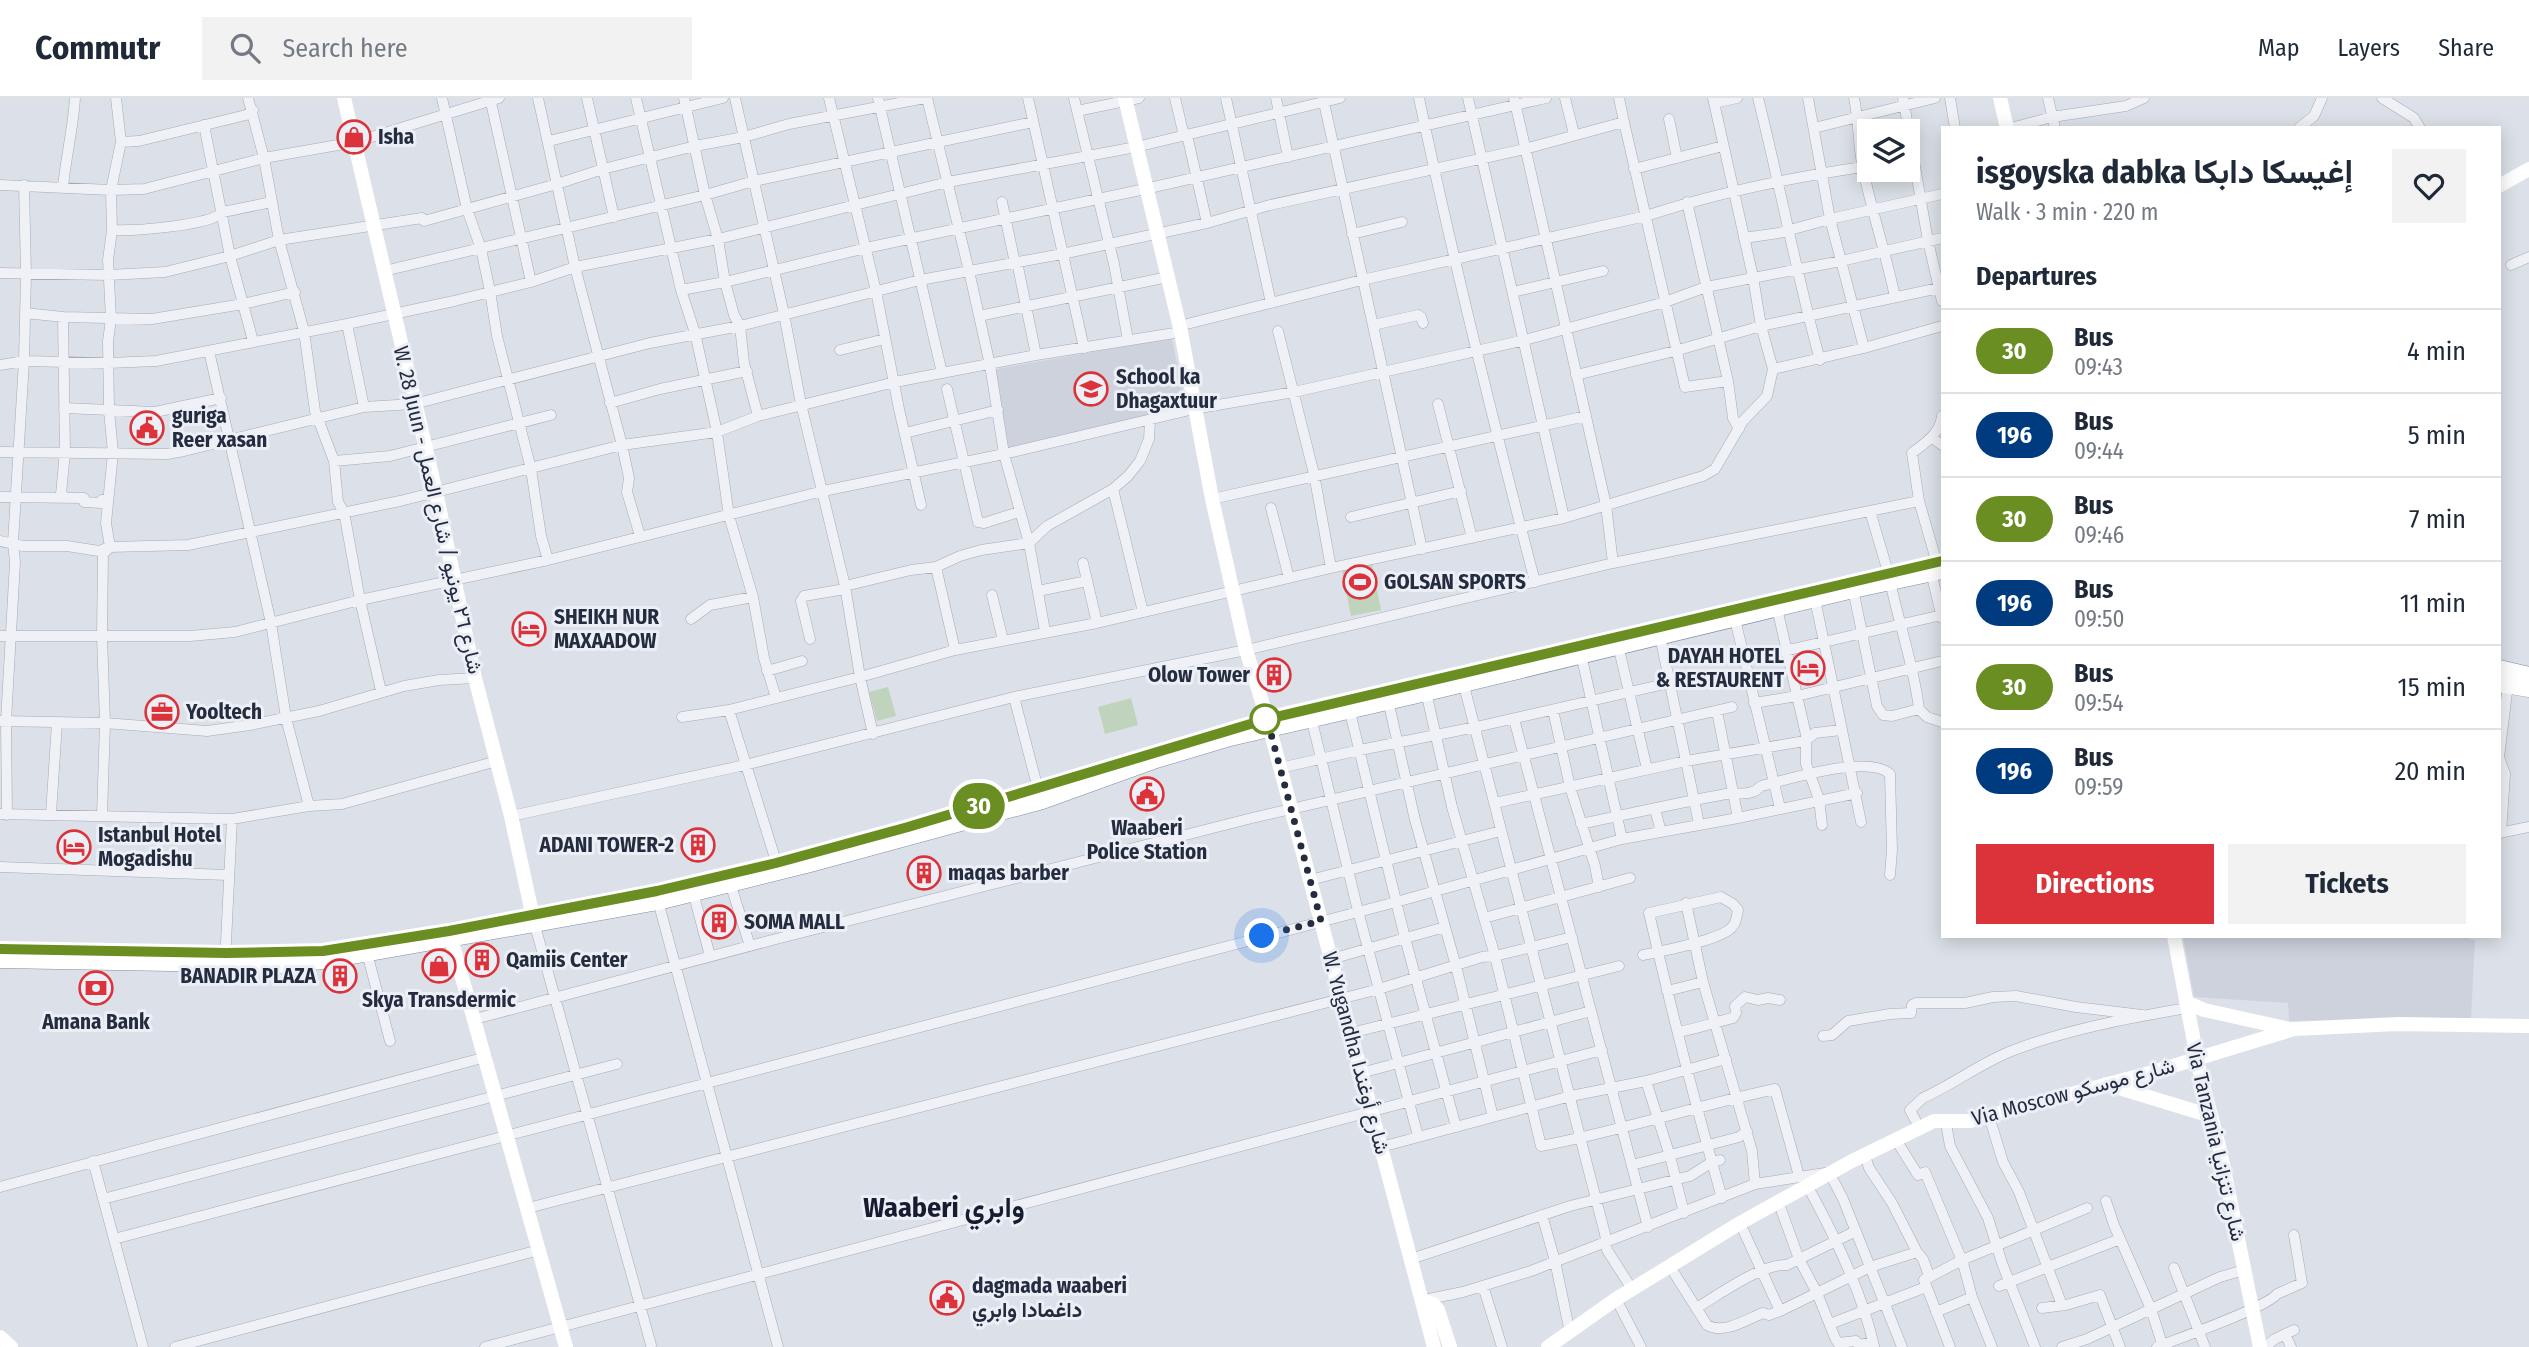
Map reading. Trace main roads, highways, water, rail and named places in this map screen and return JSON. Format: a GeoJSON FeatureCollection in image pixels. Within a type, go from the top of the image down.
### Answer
{"type":"FeatureCollection","features":[{"type":"Feature","properties":{"kind":"highway"},"geometry":{"type":"LineString","coordinates":[[533,918],[658,901],[730,883],[1038,789],[1268,723],[1939,567]]}},
{"type":"Feature","properties":{"kind":"highway"},"geometry":{"type":"LineString","coordinates":[[0,949],[226,958],[287,964],[367,953],[777,867],[1042,800],[1268,723],[1311,717],[1426,692],[1462,679],[1660,636],[1734,615],[1815,599],[1889,577]]}},
{"type":"Feature","properties":{"kind":"highway"},"geometry":{"type":"LineString","coordinates":[[2502,679],[2529,676]]}},
{"type":"Feature","properties":{"kind":"highway"},"geometry":{"type":"LineString","coordinates":[[2502,679],[2529,688]]}},
{"type":"Feature","properties":{"kind":"highway"},"geometry":{"type":"LineString","coordinates":[[0,958],[226,958],[323,951],[450,935]]}},
{"type":"Feature","properties":{"kind":"place","name":"Isha"},"geometry":{"type":"Point","coordinates":[354,137]}},
{"type":"Feature","properties":{"kind":"place","name":"School ka Dhagaxtuur"},"geometry":{"type":"Point","coordinates":[1091,389]}},
{"type":"Feature","properties":{"kind":"place","name":"guriga Reer xasan"},"geometry":{"type":"Point","coordinates":[147,428]}},
{"type":"Feature","properties":{"kind":"place","name":"GOLSAN SPORTS"},"geometry":{"type":"Point","coordinates":[1360,582]}},
{"type":"Feature","properties":{"kind":"place","name":"SHEIKH NUR MAXAADOW"},"geometry":{"type":"Point","coordinates":[529,629]}},
{"type":"Feature","properties":{"kind":"place","name":"DAYAH HOTEL & RESTAURENT"},"geometry":{"type":"Point","coordinates":[1808,668]}},
{"type":"Feature","properties":{"kind":"place","name":"Olow Tower"},"geometry":{"type":"Point","coordinates":[1274,675]}},
{"type":"Feature","properties":{"kind":"place","name":"Yooltech"},"geometry":{"type":"Point","coordinates":[162,712]}},
{"type":"Feature","properties":{"kind":"place","name":"Waaberi Police Station"},"geometry":{"type":"Point","coordinates":[1147,794]}},
{"type":"Feature","properties":{"kind":"place","name":"ADANI TOWER-2"},"geometry":{"type":"Point","coordinates":[698,845]}},
{"type":"Feature","properties":{"kind":"place","name":"Istanbul Hotel Mogadishu"},"geometry":{"type":"Point","coordinates":[74,847]}},
{"type":"Feature","properties":{"kind":"place","name":"maqas barber"},"geometry":{"type":"Point","coordinates":[924,873]}},
{"type":"Feature","properties":{"kind":"place","name":"SOMA MALL"},"geometry":{"type":"Point","coordinates":[719,922]}},
{"type":"Feature","properties":{"kind":"place","name":"Qamiis Center"},"geometry":{"type":"Point","coordinates":[482,960]}},
{"type":"Feature","properties":{"kind":"place","name":"Skya Transdermic"},"geometry":{"type":"Point","coordinates":[439,966]}},
{"type":"Feature","properties":{"kind":"place","name":"BANADIR PLAZA"},"geometry":{"type":"Point","coordinates":[340,976]}},
{"type":"Feature","properties":{"kind":"place","name":"Amana Bank"},"geometry":{"type":"Point","coordinates":[96,988]}},
{"type":"Feature","properties":{"kind":"place","name":"dagmada waaberi داغمادا وابري"},"geometry":{"type":"Point","coordinates":[947,1298]}},
{"type":"Feature","properties":{"kind":"district","name":"Waaberi وابري"},"geometry":{"type":"Point","coordinates":[944,1207]}}]}
